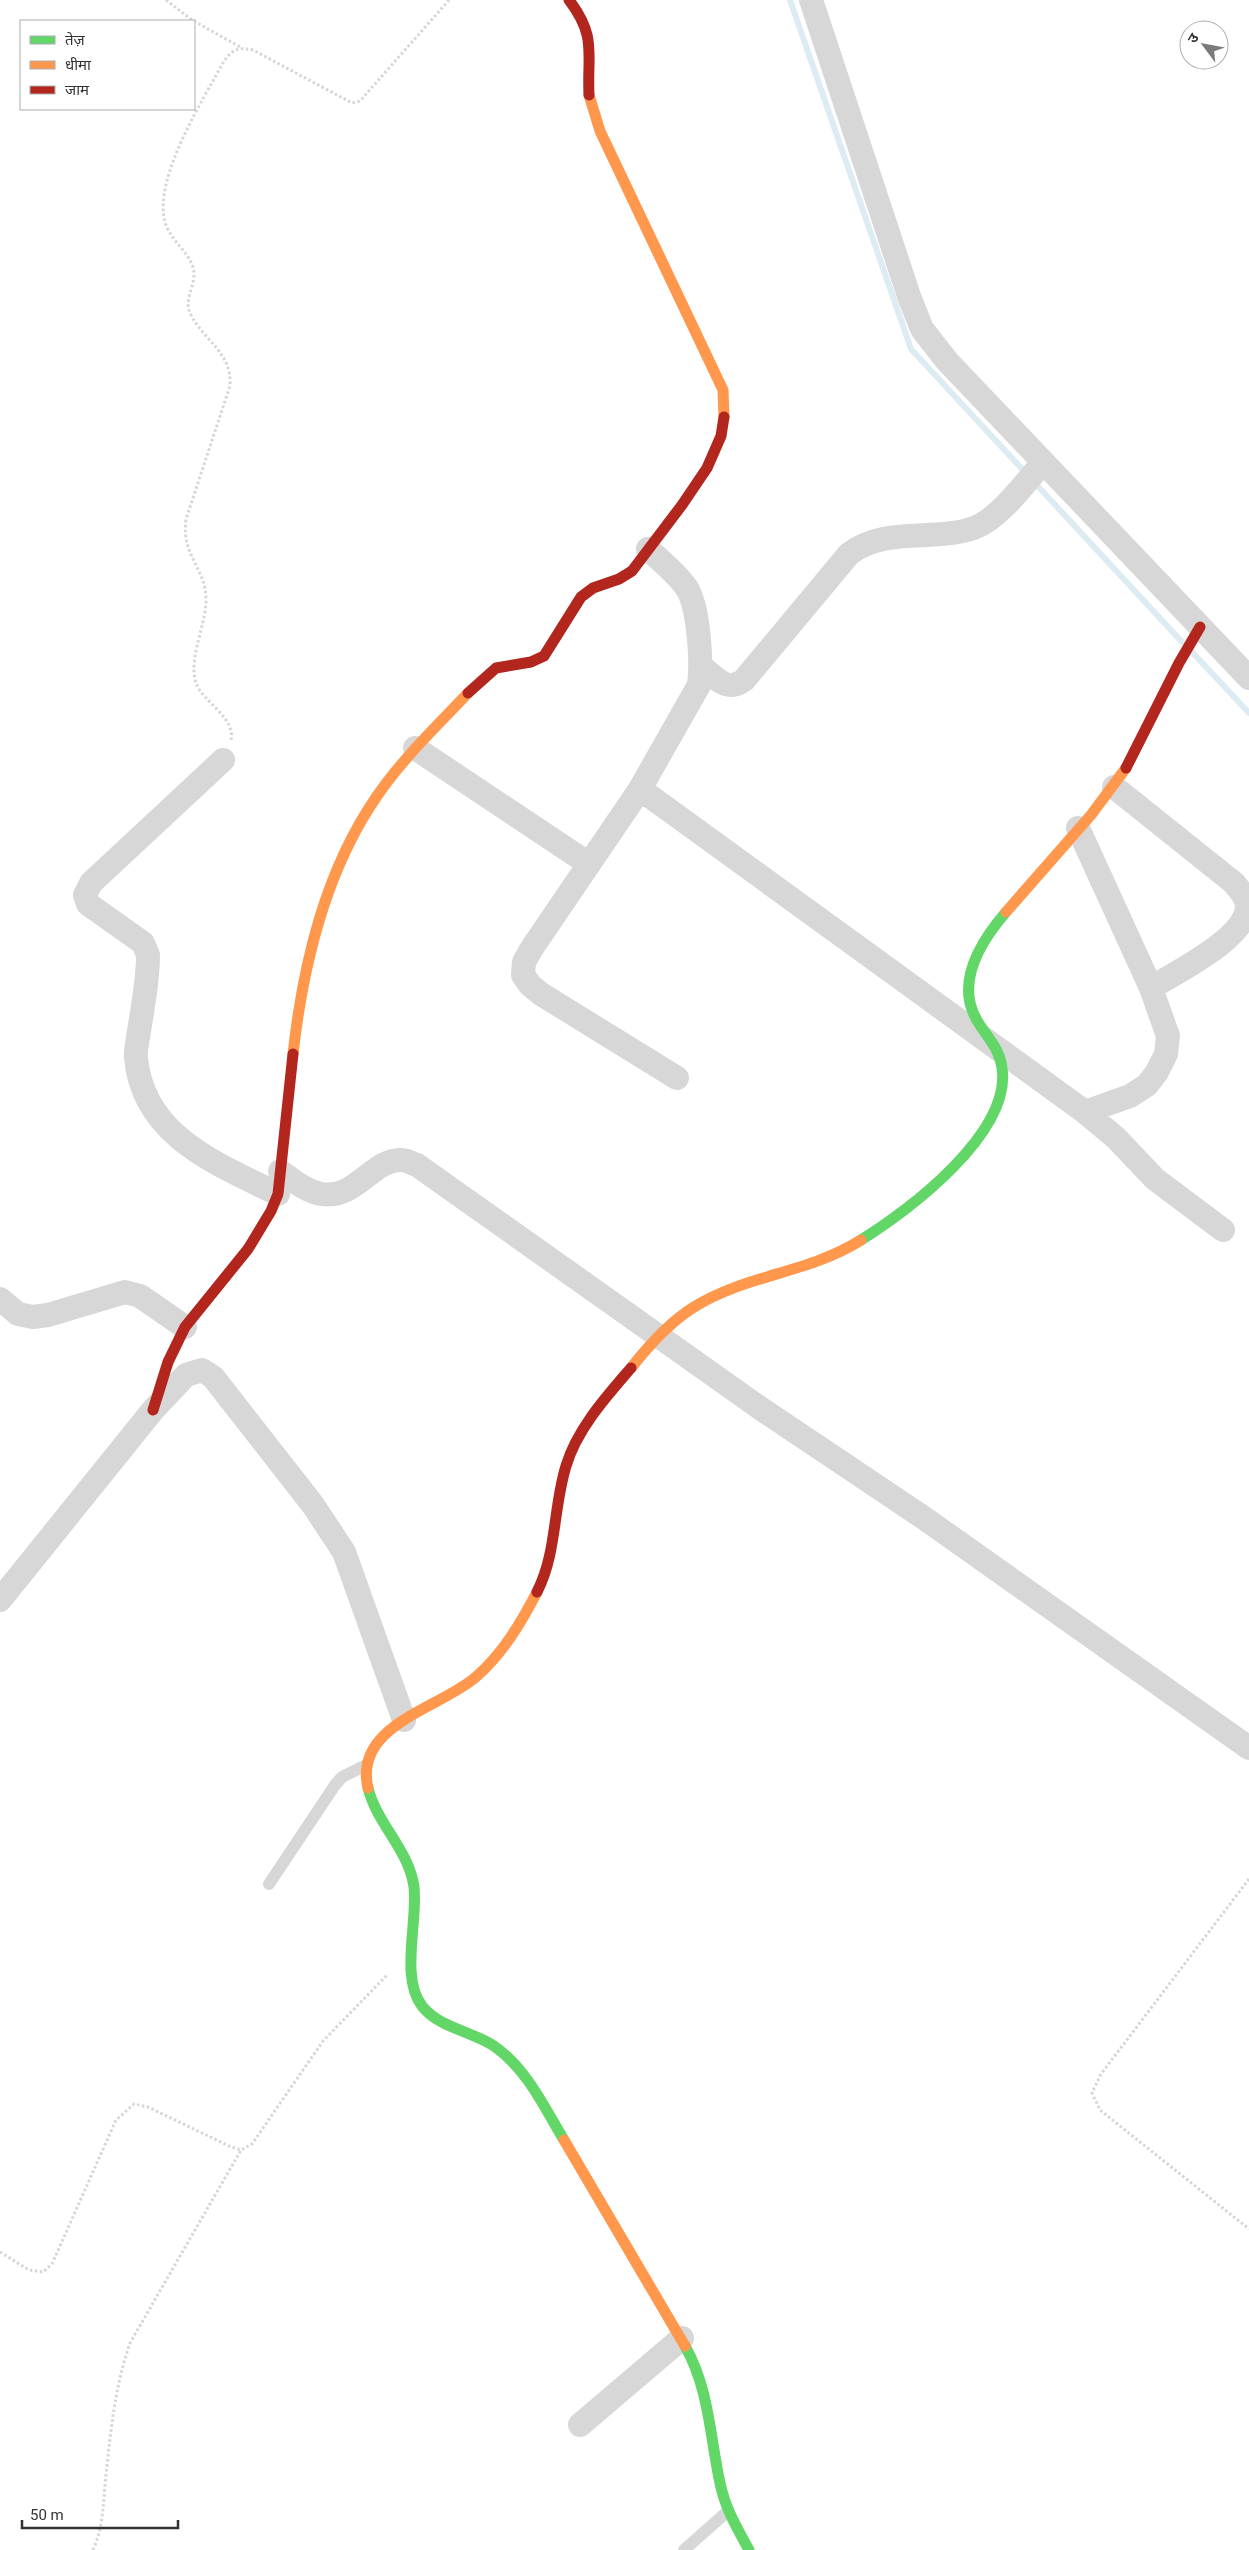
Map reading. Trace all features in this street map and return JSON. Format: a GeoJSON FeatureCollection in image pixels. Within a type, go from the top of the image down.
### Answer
{"type":"FeatureCollection","features":[{"type":"Feature","properties":{"kind":"street"},"geometry":{"type":"LineString","coordinates":[[153,1410],[168,1362],[184,1326],[248,1249],[270,1211],[279,1182],[294,1035],[301,998],[320,920],[349,842],[368,808],[390,776],[415,748],[497,666],[537,662],[544,656],[589,589],[623,580],[696,483],[720,438],[725,414],[723,390],[600,131],[589,96],[591,40],[581,16],[569,0]]}},
{"type":"Feature","properties":{"kind":"street"},"geometry":{"type":"LineString","coordinates":[[811,0],[922,330],[1034,472],[1197,633],[1249,678]]}},
{"type":"Feature","properties":{"kind":"street"},"geometry":{"type":"LineString","coordinates":[[702,667],[728,686],[736,686],[744,680],[849,554],[862,544],[878,538],[975,527],[1001,508],[1034,472]]}},
{"type":"Feature","properties":{"kind":"street"},"geometry":{"type":"LineString","coordinates":[[648,549],[678,577],[694,602],[702,667],[699,685],[640,789],[532,948],[524,962],[523,975],[530,985],[541,994],[677,1078]]}},
{"type":"Feature","properties":{"kind":"street"},"geometry":{"type":"LineString","coordinates":[[749,2550],[728,2512],[720,2484],[709,2414],[700,2382],[682,2338],[529,2081],[505,2054],[489,2043],[426,2012],[415,1998],[412,1977],[415,1897],[410,1870],[366,1787],[366,1765],[377,1742],[390,1728],[451,1696],[474,1680],[495,1659],[516,1629],[539,1588],[554,1548],[561,1487],[567,1460],[577,1438],[601,1405],[660,1335],[684,1313],[714,1297],[813,1264],[878,1231],[916,1202],[983,1131],[1001,1098],[1004,1072],[998,1050],[979,1025],[969,1003],[969,979],[978,952],[995,925],[1114,787],[1138,749],[1178,664],[1197,633]]}},
{"type":"Feature","properties":{"kind":"street"},"geometry":{"type":"LineString","coordinates":[[415,748],[589,864]]}},
{"type":"Feature","properties":{"kind":"street"},"geometry":{"type":"LineString","coordinates":[[223,760],[90,883],[86,895],[88,904],[97,913],[143,944],[148,955],[136,1057],[142,1085],[160,1119],[182,1142],[204,1158],[321,1194],[337,1194],[352,1188],[391,1162],[403,1160],[417,1166],[660,1335],[760,1408],[924,1518],[1249,1748]]}},
{"type":"Feature","properties":{"kind":"street"},"geometry":{"type":"LineString","coordinates":[[1114,787],[1234,883],[1248,905],[1244,920],[1234,933],[1219,945],[1151,988]]}},
{"type":"Feature","properties":{"kind":"street"},"geometry":{"type":"LineString","coordinates":[[640,789],[1085,1112],[1116,1138],[1155,1179],[1223,1230]]}},
{"type":"Feature","properties":{"kind":"street"},"geometry":{"type":"LineString","coordinates":[[1078,828],[1151,988],[1168,1036],[1166,1054],[1157,1072],[1147,1085],[1130,1096],[1085,1112]]}},
{"type":"Feature","properties":{"kind":"street"},"geometry":{"type":"LineString","coordinates":[[0,1299],[18,1314],[33,1318],[125,1292],[140,1296],[184,1326]]}},
{"type":"Feature","properties":{"kind":"street"},"geometry":{"type":"LineString","coordinates":[[0,1600],[153,1410],[186,1376],[202,1370],[213,1377],[313,1505],[344,1552],[404,1720]]}},
{"type":"Feature","properties":{"kind":"street"},"geometry":{"type":"LineString","coordinates":[[580,2425],[682,2338]]}},
{"type":"Feature","properties":{"kind":"lane"},"geometry":{"type":"LineString","coordinates":[[270,1884],[335,1785],[342,1777],[366,1765]]}},
{"type":"Feature","properties":{"kind":"lane"},"geometry":{"type":"LineString","coordinates":[[684,2550],[728,2512]]}},
{"type":"Feature","properties":{"kind":"path"},"geometry":{"type":"LineString","coordinates":[[166,0],[192,20]]}},
{"type":"Feature","properties":{"kind":"path"},"geometry":{"type":"LineString","coordinates":[[195,22],[242,48],[253,50],[352,103],[360,101],[449,0]]}},
{"type":"Feature","properties":{"kind":"path"},"geometry":{"type":"LineString","coordinates":[[223,760],[229,750],[232,736],[227,723],[196,684],[194,672],[206,613],[206,597],[204,585],[187,548],[184,534],[186,519],[230,386],[231,372],[226,360],[191,315],[187,304],[195,275],[193,265],[174,240],[165,223],[163,204],[165,186],[171,164],[184,138],[224,60],[232,50],[242,48]]}},
{"type":"Feature","properties":{"kind":"path"},"geometry":{"type":"LineString","coordinates":[[1249,1879],[1101,2074],[1092,2093],[1100,2110],[1249,2229]]}},
{"type":"Feature","properties":{"kind":"path"},"geometry":{"type":"LineString","coordinates":[[93,2550],[102,2524],[114,2401],[120,2371],[130,2343],[241,2150],[252,2144],[323,2042],[413,1949]]}},
{"type":"Feature","properties":{"kind":"path"},"geometry":{"type":"LineString","coordinates":[[0,2252],[30,2270],[43,2272],[52,2264],[116,2120],[134,2104],[148,2106],[241,2150]]}},
{"type":"Feature","properties":{"kind":"waterway"},"geometry":{"type":"LineString","coordinates":[[790,0],[911,349],[1182,642]]}},
{"type":"Feature","properties":{"kind":"waterway"},"geometry":{"type":"LineString","coordinates":[[1193,653],[1249,713]]}},
{"type":"Feature","properties":{"kind":"traffic: fast"},"geometry":{"type":"LineString","coordinates":[[861,1240],[905,1209],[954,1167],[975,1143],[991,1118],[1001,1093],[1001,1061],[996,1049],[971,1008],[970,978],[980,950],[1006,912]]}},
{"type":"Feature","properties":{"kind":"traffic: fast"},"geometry":{"type":"LineString","coordinates":[[368,1788],[372,1801],[400,1849],[411,1874],[415,1901],[411,1949],[412,1980],[422,2006],[437,2019],[485,2041],[506,2055],[534,2089],[564,2140]]}},
{"type":"Feature","properties":{"kind":"traffic: fast"},"geometry":{"type":"LineString","coordinates":[[685,2346],[693,2362],[704,2396],[722,2492],[732,2518],[749,2550]]}},
{"type":"Feature","properties":{"kind":"traffic: slow"},"geometry":{"type":"LineString","coordinates":[[589,95],[600,131],[723,390],[724,417]]}},
{"type":"Feature","properties":{"kind":"traffic: slow"},"geometry":{"type":"LineString","coordinates":[[293,1054],[297,1020],[310,953],[319,919],[343,855],[359,825],[387,782],[468,693]]}},
{"type":"Feature","properties":{"kind":"traffic: slow"},"geometry":{"type":"LineString","coordinates":[[1006,912],[1091,815],[1126,768]]}},
{"type":"Feature","properties":{"kind":"traffic: slow"},"geometry":{"type":"LineString","coordinates":[[631,1368],[660,1334],[694,1307],[734,1288],[820,1260],[861,1240]]}},
{"type":"Feature","properties":{"kind":"traffic: slow"},"geometry":{"type":"LineString","coordinates":[[368,1788],[367,1766],[374,1748],[387,1733],[404,1720],[462,1687],[477,1676],[495,1658],[511,1637],[537,1592]]}},
{"type":"Feature","properties":{"kind":"traffic: slow"},"geometry":{"type":"LineString","coordinates":[[564,2140],[685,2346]]}},
{"type":"Feature","properties":{"kind":"traffic: jam"},"geometry":{"type":"LineString","coordinates":[[569,0],[578,13],[587,35],[589,46],[589,95]]}},
{"type":"Feature","properties":{"kind":"traffic: jam"},"geometry":{"type":"LineString","coordinates":[[468,693],[496,668],[531,662],[544,656],[581,597],[593,588],[619,579],[632,571],[682,505],[707,468],[721,436],[724,417]]}},
{"type":"Feature","properties":{"kind":"traffic: jam"},"geometry":{"type":"LineString","coordinates":[[1126,768],[1179,663],[1200,627]]}},
{"type":"Feature","properties":{"kind":"traffic: jam"},"geometry":{"type":"LineString","coordinates":[[153,1410],[168,1362],[185,1327],[248,1249],[271,1211],[278,1194],[293,1054]]}},
{"type":"Feature","properties":{"kind":"traffic: jam"},"geometry":{"type":"LineString","coordinates":[[537,1592],[552,1546],[562,1482],[571,1452],[593,1414],[631,1368]]}}]}
